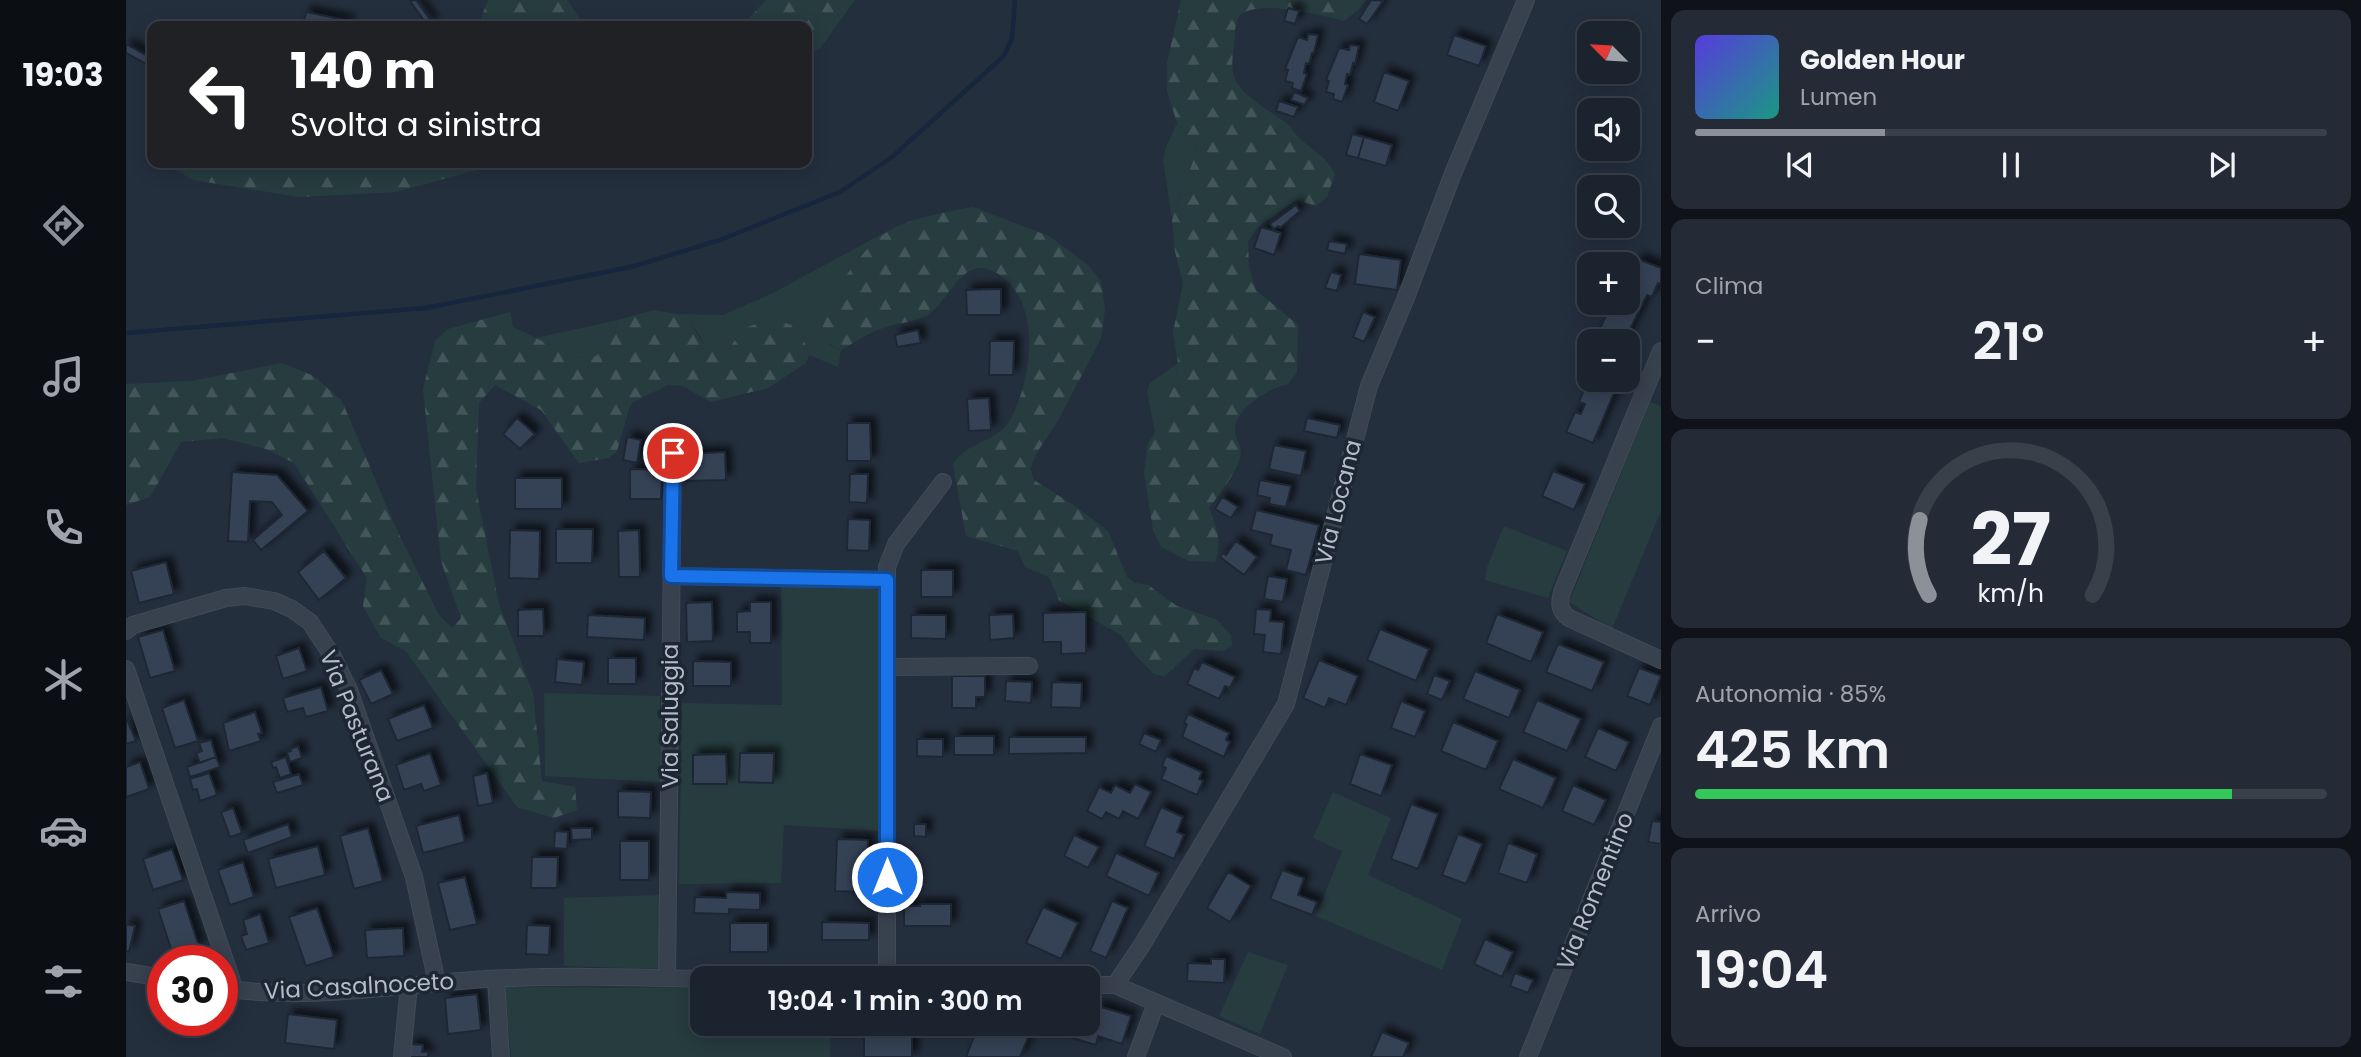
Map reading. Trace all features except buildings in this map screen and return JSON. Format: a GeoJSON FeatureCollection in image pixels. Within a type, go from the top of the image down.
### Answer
{"type":"FeatureCollection","features":[{"type":"Feature","properties":{"kind":"street","name":"Via Locana"},"geometry":{"type":"LineString","coordinates":[[1115,985],[1142,945],[1286,704],[1369,386],[1526,0]]}},
{"type":"Feature","properties":{"kind":"street"},"geometry":{"type":"LineString","coordinates":[[1661,351],[1559,604],[1569,618],[1661,660]]}},
{"type":"Feature","properties":{"kind":"street","name":"Via Saluggia"},"geometry":{"type":"LineString","coordinates":[[667,978],[673,453]]}},
{"type":"Feature","properties":{"kind":"street"},"geometry":{"type":"LineString","coordinates":[[887,966],[888,562],[892,550],[943,482]]}},
{"type":"Feature","properties":{"kind":"street"},"geometry":{"type":"LineString","coordinates":[[671,576],[887,580]]}},
{"type":"Feature","properties":{"kind":"street","name":"Via Pasturana"},"geometry":{"type":"LineString","coordinates":[[126,631],[133,625],[238,596],[264,597],[292,609],[310,622],[333,657],[357,715],[414,877],[437,982]]}},
{"type":"Feature","properties":{"kind":"street"},"geometry":{"type":"LineString","coordinates":[[887,667],[1029,666]]}},
{"type":"Feature","properties":{"kind":"street"},"geometry":{"type":"LineString","coordinates":[[126,669],[215,945]]}},
{"type":"Feature","properties":{"kind":"street","name":"Via Romentino"},"geometry":{"type":"LineString","coordinates":[[1528,1057],[1661,726]]}},
{"type":"Feature","properties":{"kind":"street"},"geometry":{"type":"LineString","coordinates":[[126,972],[147,975]]}},
{"type":"Feature","properties":{"kind":"street"},"geometry":{"type":"LineString","coordinates":[[496,978],[500,1057]]}},
{"type":"Feature","properties":{"kind":"street","name":"Via Casalnoceto"},"geometry":{"type":"LineString","coordinates":[[238,990],[307,994],[496,978],[690,979]]}},
{"type":"Feature","properties":{"kind":"street"},"geometry":{"type":"LineString","coordinates":[[402,1057],[409,985]]}},
{"type":"Feature","properties":{"kind":"street"},"geometry":{"type":"LineString","coordinates":[[1100,985],[1115,985],[1283,1057]]}},
{"type":"Feature","properties":{"kind":"street"},"geometry":{"type":"LineString","coordinates":[[1136,1057],[1156,1003]]}},
{"type":"Feature","properties":{"kind":"green space"},"geometry":{"type":"Polygon","coordinates":[[[488,0],[567,0],[582,21],[480,21],[488,0]]]}},
{"type":"Feature","properties":{"kind":"green space"},"geometry":{"type":"Polygon","coordinates":[[[766,0],[855,0],[820,48],[812,52],[812,21],[744,21],[766,0]]]}},
{"type":"Feature","properties":{"kind":"green space"},"geometry":{"type":"Polygon","coordinates":[[[1181,0],[1366,0],[1344,21],[1291,10],[1263,8],[1241,14],[1236,25],[1232,67],[1239,86],[1290,126],[1300,139],[1326,160],[1335,174],[1327,197],[1316,206],[1296,200],[1258,227],[1248,241],[1249,267],[1256,290],[1298,325],[1297,372],[1288,384],[1254,400],[1236,423],[1240,459],[1209,508],[1218,535],[1215,562],[1189,561],[1161,547],[1153,530],[1144,472],[1148,444],[1176,379],[1178,363],[1173,333],[1183,283],[1175,252],[1172,220],[1198,147],[1177,123],[1167,91],[1167,63],[1181,0]]]}},
{"type":"Feature","properties":{"kind":"green space"},"geometry":{"type":"Polygon","coordinates":[[[1177,123],[1198,147],[1172,220],[1163,160],[1177,123]]]}},
{"type":"Feature","properties":{"kind":"green space"},"geometry":{"type":"Polygon","coordinates":[[[172,168],[484,168],[396,192],[300,197],[193,180],[172,168]]]}},
{"type":"Feature","properties":{"kind":"green space"},"geometry":{"type":"Polygon","coordinates":[[[973,207],[1049,236],[1088,265],[1101,281],[1105,310],[1101,338],[1059,419],[1036,454],[1030,469],[1034,480],[1108,531],[1127,577],[1135,583],[1148,585],[1177,606],[1217,620],[1231,635],[1232,645],[1224,651],[1194,649],[1165,676],[1154,674],[1135,655],[1121,635],[1059,600],[1049,577],[1025,567],[1018,551],[966,536],[953,464],[959,456],[1005,427],[1017,405],[1027,368],[1029,348],[1025,311],[1018,294],[1001,276],[987,269],[971,270],[929,314],[877,330],[841,350],[825,338],[823,325],[841,284],[862,254],[880,237],[907,223],[973,207]]]}},
{"type":"Feature","properties":{"kind":"green space"},"geometry":{"type":"Polygon","coordinates":[[[891,229],[859,256],[829,345],[841,350],[838,367],[809,355],[805,343],[743,329],[725,354],[712,352],[694,328],[678,314],[723,315],[773,293],[891,229]]]}},
{"type":"Feature","properties":{"kind":"green space"},"geometry":{"type":"Polygon","coordinates":[[[654,310],[685,318],[708,349],[725,354],[743,329],[771,318],[791,325],[805,343],[809,355],[806,363],[768,388],[711,402],[682,386],[668,385],[633,402],[617,451],[609,458],[579,463],[541,410],[495,385],[479,403],[476,489],[499,604],[533,693],[542,781],[575,787],[577,810],[554,818],[517,807],[406,651],[381,638],[363,606],[367,578],[294,463],[266,449],[223,438],[181,442],[150,497],[126,505],[126,384],[191,381],[282,363],[314,376],[342,401],[395,526],[439,615],[452,628],[461,618],[441,561],[423,389],[435,341],[448,329],[510,312],[513,327],[577,358],[596,356],[614,334],[618,320],[654,310]]]}},
{"type":"Feature","properties":{"kind":"green space"},"geometry":{"type":"Polygon","coordinates":[[[618,320],[614,334],[596,356],[577,358],[535,338],[618,320]]]}},
{"type":"Feature","properties":{"kind":"green space"},"geometry":{"type":"Polygon","coordinates":[[[1178,363],[1176,379],[1155,433],[1147,391],[1150,383],[1178,363]]]}},
{"type":"Feature","properties":{"kind":"green space"},"geometry":{"type":"Polygon","coordinates":[[[1650,402],[1661,406],[1661,511],[1612,629],[1569,602],[1650,402]]]}},
{"type":"Feature","properties":{"kind":"green space"},"geometry":{"type":"Polygon","coordinates":[[[1504,526],[1567,551],[1548,598],[1485,580],[1487,567],[1504,526]]]}},
{"type":"Feature","properties":{"kind":"green space"},"geometry":{"type":"Polygon","coordinates":[[[781,584],[871,585],[882,595],[880,831],[784,825],[781,883],[679,884],[682,703],[782,705],[781,584]]]}},
{"type":"Feature","properties":{"kind":"green space"},"geometry":{"type":"Polygon","coordinates":[[[544,693],[660,696],[660,782],[545,776],[544,693]]]}},
{"type":"Feature","properties":{"kind":"green space"},"geometry":{"type":"Polygon","coordinates":[[[1333,792],[1391,818],[1368,875],[1462,919],[1442,970],[1316,916],[1342,851],[1313,838],[1333,792]]]}},
{"type":"Feature","properties":{"kind":"green space"},"geometry":{"type":"Polygon","coordinates":[[[660,895],[660,969],[564,966],[564,898],[660,895]]]}},
{"type":"Feature","properties":{"kind":"green space"},"geometry":{"type":"Polygon","coordinates":[[[1248,952],[1288,965],[1260,1034],[1219,1016],[1248,952]]]}},
{"type":"Feature","properties":{"kind":"green space"},"geometry":{"type":"Polygon","coordinates":[[[505,987],[690,988],[690,1036],[831,1036],[830,1057],[511,1057],[505,987]]]}},
{"type":"Feature","properties":{"kind":"waterway"},"geometry":{"type":"LineString","coordinates":[[126,333],[426,308],[631,267],[720,240],[840,192],[892,157],[1004,56],[1012,38],[1015,0]]}},
{"type":"Feature","properties":{"kind":"route"},"geometry":{"type":"LineString","coordinates":[[673,453],[671,576],[887,580],[887,877]]}}]}
